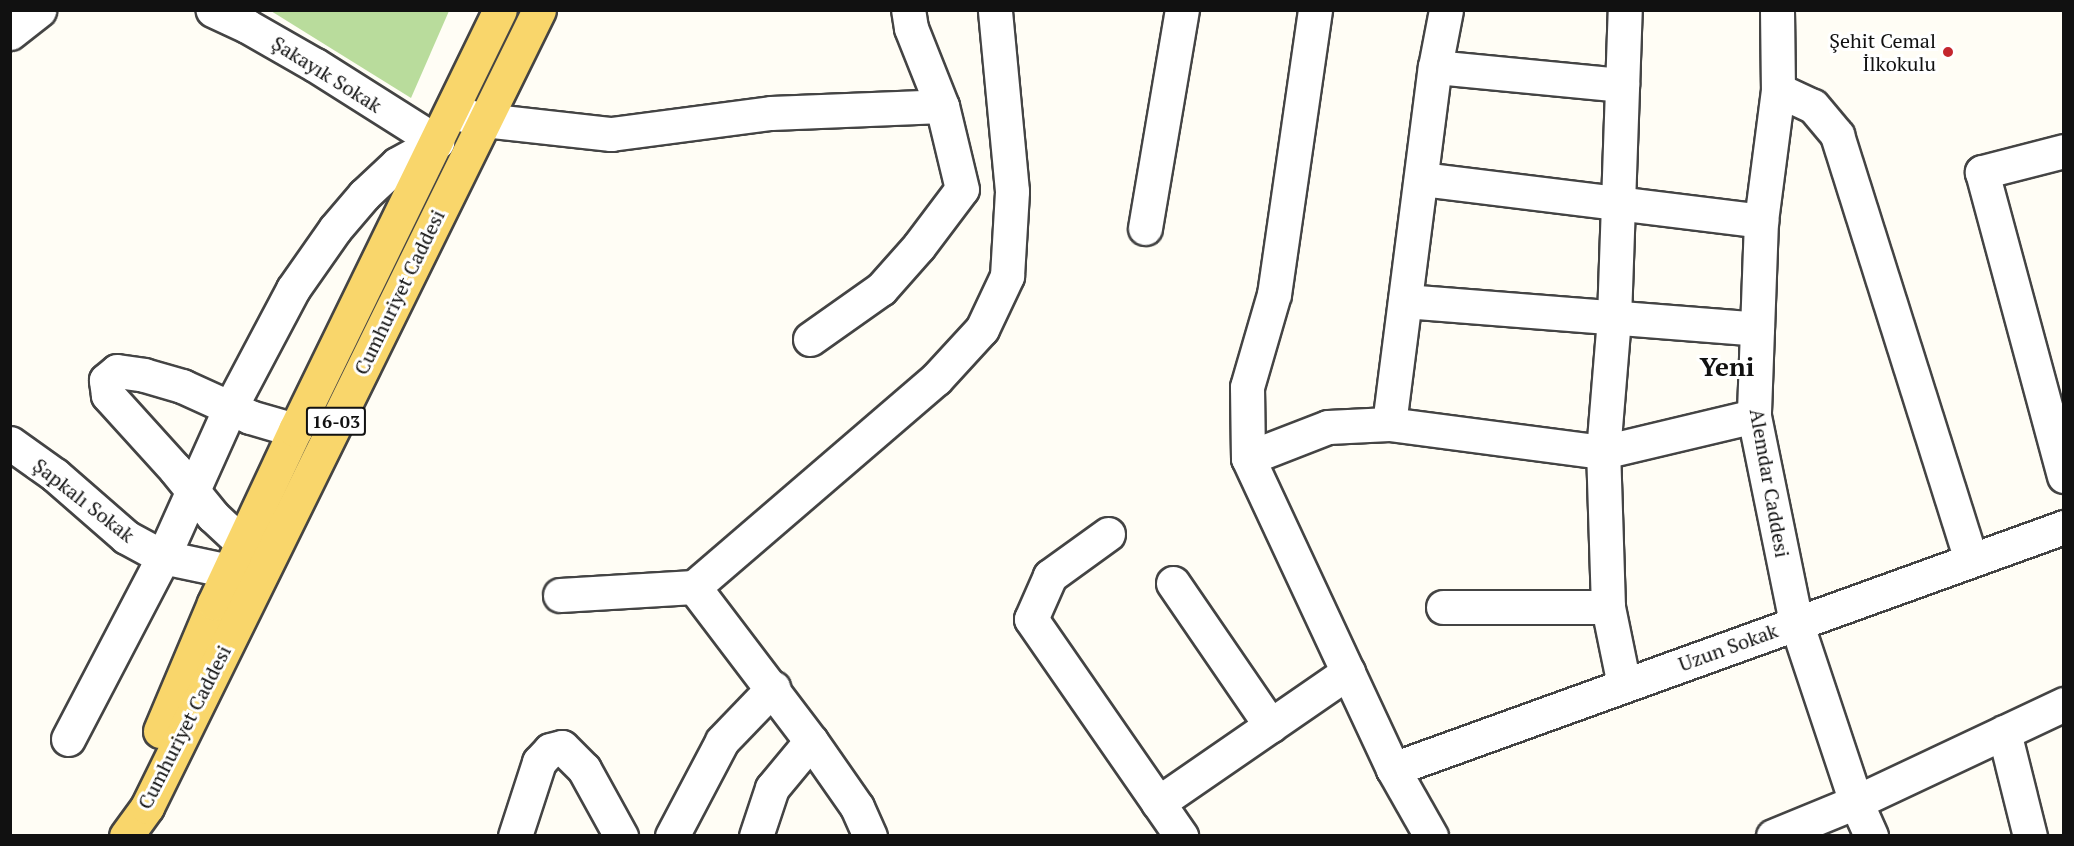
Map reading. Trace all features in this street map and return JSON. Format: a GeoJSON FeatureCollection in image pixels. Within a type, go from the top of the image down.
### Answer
{"type":"FeatureCollection","features":[{"type":"Feature","properties":{"kind":"main road","name":"Cumhuriyet Caddesi"},"geometry":{"type":"LineString","coordinates":[[131,833],[134,792],[236,557],[295,430],[500,10]]}},
{"type":"Feature","properties":{"kind":"main road","name":"Cumhuriyet Caddesi"},"geometry":{"type":"LineString","coordinates":[[131,833],[147,807],[539,10]]}},
{"type":"Feature","properties":{"kind":"street","name":"Şakayık Sokak"},"geometry":{"type":"LineString","coordinates":[[213,10],[247,26],[305,59],[437,142]]}},
{"type":"Feature","properties":{"kind":"street"},"geometry":{"type":"LineString","coordinates":[[908,10],[911,28],[942,106],[962,189]]}},
{"type":"Feature","properties":{"kind":"street"},"geometry":{"type":"LineString","coordinates":[[560,594],[694,588],[936,379],[982,329],[1007,276],[1012,191],[995,10]]}},
{"type":"Feature","properties":{"kind":"street"},"geometry":{"type":"LineString","coordinates":[[1145,228],[1182,10]]}},
{"type":"Feature","properties":{"kind":"street"},"geometry":{"type":"LineString","coordinates":[[1315,10],[1274,294],[1247,387],[1248,459],[1393,769],[1431,836]]}},
{"type":"Feature","properties":{"kind":"street"},"geometry":{"type":"LineString","coordinates":[[1389,424],[1435,68],[1446,10]]}},
{"type":"Feature","properties":{"kind":"street"},"geometry":{"type":"LineString","coordinates":[[1624,685],[1608,608],[1604,452],[1614,318],[1625,10]]}},
{"type":"Feature","properties":{"kind":"street","name":"Alemdar Caddesi"},"geometry":{"type":"LineString","coordinates":[[1777,10],[1779,90],[1761,221],[1754,416],[1796,622],[1856,802],[1871,836]]}},
{"type":"Feature","properties":{"kind":"street"},"geometry":{"type":"LineString","coordinates":[[1435,68],[1622,85]]}},
{"type":"Feature","properties":{"kind":"street"},"geometry":{"type":"LineString","coordinates":[[1779,90],[1813,106],[1837,135],[1971,560]]}},
{"type":"Feature","properties":{"kind":"street"},"geometry":{"type":"LineString","coordinates":[[452,112],[484,120],[611,134],[771,113],[942,106]]}},
{"type":"Feature","properties":{"kind":"street"},"geometry":{"type":"LineString","coordinates":[[68,739],[163,557],[230,408],[293,289],[335,229],[364,195],[397,164],[437,142]]}},
{"type":"Feature","properties":{"kind":"street"},"geometry":{"type":"LineString","coordinates":[[2064,151],[1982,172],[2064,476]]}},
{"type":"Feature","properties":{"kind":"street"},"geometry":{"type":"LineString","coordinates":[[1421,180],[1761,221]]}},
{"type":"Feature","properties":{"kind":"street"},"geometry":{"type":"LineString","coordinates":[[962,189],[1012,191]]}},
{"type":"Feature","properties":{"kind":"street"},"geometry":{"type":"LineString","coordinates":[[810,339],[881,289],[919,246],[962,189]]}},
{"type":"Feature","properties":{"kind":"street"},"geometry":{"type":"LineString","coordinates":[[1405,301],[1757,329]]}},
{"type":"Feature","properties":{"kind":"street"},"geometry":{"type":"LineString","coordinates":[[236,557],[213,516],[108,396],[106,380],[117,371],[144,375],[182,386],[230,408],[295,430]]}},
{"type":"Feature","properties":{"kind":"street"},"geometry":{"type":"LineString","coordinates":[[1248,459],[1328,427],[1389,424],[1604,452],[1754,416]]}},
{"type":"Feature","properties":{"kind":"street","name":"Şapkalı Sokak"},"geometry":{"type":"LineString","coordinates":[[10,443],[56,475],[126,537],[163,557],[236,557]]}},
{"type":"Feature","properties":{"kind":"street","name":"Uzun Sokak"},"geometry":{"type":"LineString","coordinates":[[1393,769],[2064,527]]}},
{"type":"Feature","properties":{"kind":"street"},"geometry":{"type":"LineString","coordinates":[[1108,534],[1050,576],[1031,619],[1180,836]]}},
{"type":"Feature","properties":{"kind":"street"},"geometry":{"type":"LineString","coordinates":[[1173,584],[1271,726]]}},
{"type":"Feature","properties":{"kind":"street"},"geometry":{"type":"LineString","coordinates":[[694,588],[773,688],[811,741],[860,826]]}},
{"type":"Feature","properties":{"kind":"street"},"geometry":{"type":"LineString","coordinates":[[1443,607],[1608,608]]}},
{"type":"Feature","properties":{"kind":"street"},"geometry":{"type":"LineString","coordinates":[[1158,803],[1348,672]]}},
{"type":"Feature","properties":{"kind":"street"},"geometry":{"type":"LineString","coordinates":[[672,836],[722,741],[773,688]]}},
{"type":"Feature","properties":{"kind":"street"},"geometry":{"type":"LineString","coordinates":[[1773,836],[1856,802],[2064,704]]}},
{"type":"Feature","properties":{"kind":"street"},"geometry":{"type":"LineString","coordinates":[[2004,732],[2030,836]]}},
{"type":"Feature","properties":{"kind":"street"},"geometry":{"type":"LineString","coordinates":[[756,836],[772,788],[811,741]]}},
{"type":"Feature","properties":{"kind":"street"},"geometry":{"type":"LineString","coordinates":[[515,836],[539,762],[550,750],[562,747],[584,770],[621,836]]}},
{"type":"Feature","properties":{"kind":"green space"},"geometry":{"type":"Polygon","coordinates":[[[449,10],[411,98],[271,11],[449,10]]]}},
{"type":"Feature","properties":{"kind":"place","name":"Şehit Cemal İlkokulu"},"geometry":{"type":"Point","coordinates":[1948,52]}},
{"type":"Feature","properties":{"kind":"district","name":"Yeni"},"geometry":{"type":"Point","coordinates":[1727,367]}}]}
